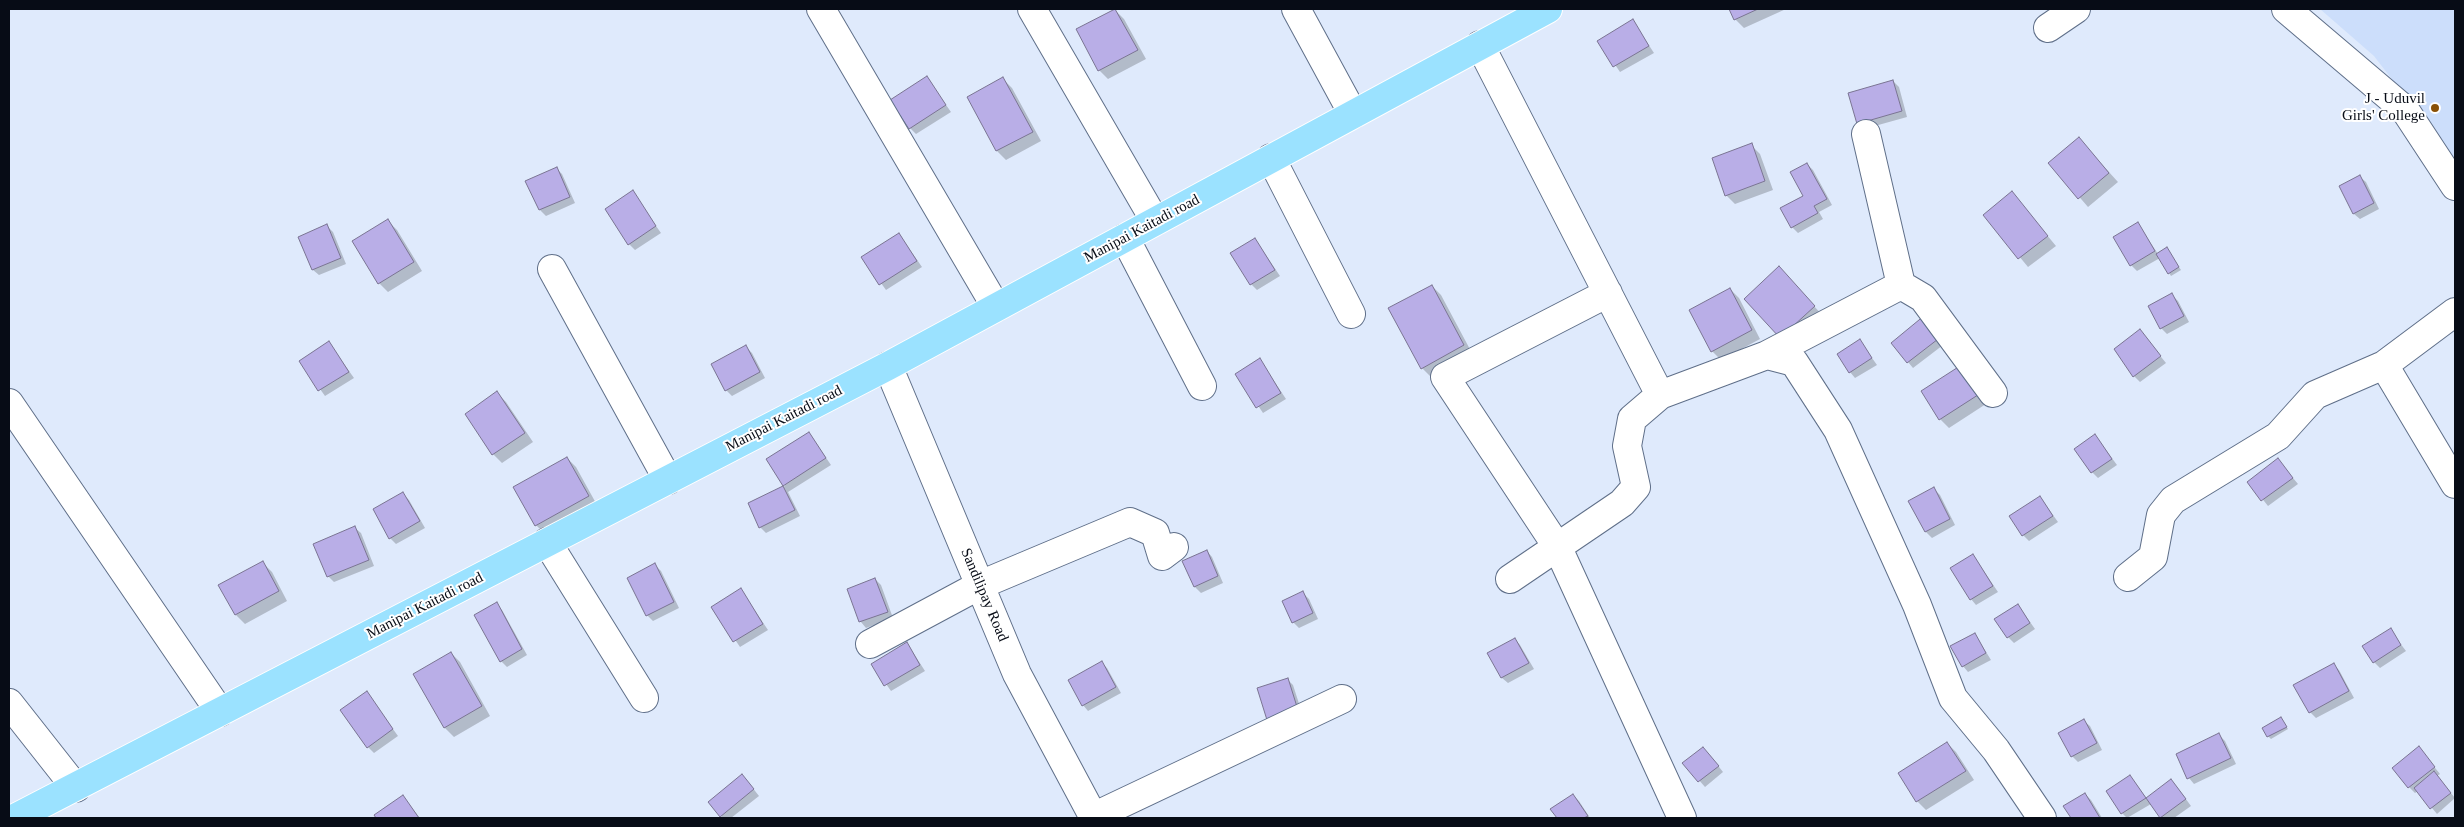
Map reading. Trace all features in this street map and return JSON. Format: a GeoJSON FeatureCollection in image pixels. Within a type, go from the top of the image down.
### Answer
{"type":"FeatureCollection","features":[{"type":"Feature","properties":{"kind":"main road","name":"Manipai Kaitadi road"},"geometry":{"type":"LineString","coordinates":[[15,818],[888,366],[1548,9]]}},
{"type":"Feature","properties":{"kind":"street"},"geometry":{"type":"LineString","coordinates":[[821,9],[996,307]]}},
{"type":"Feature","properties":{"kind":"street"},"geometry":{"type":"LineString","coordinates":[[1032,9],[1155,222]]}},
{"type":"Feature","properties":{"kind":"street"},"geometry":{"type":"LineString","coordinates":[[1296,9],[1353,114]]}},
{"type":"Feature","properties":{"kind":"street"},"geometry":{"type":"LineString","coordinates":[[2048,28],[2076,9]]}},
{"type":"Feature","properties":{"kind":"street"},"geometry":{"type":"LineString","coordinates":[[2286,9],[2405,110],[2455,186]]}},
{"type":"Feature","properties":{"kind":"street"},"geometry":{"type":"LineString","coordinates":[[1480,45],[1660,395]]}},
{"type":"Feature","properties":{"kind":"street"},"geometry":{"type":"LineString","coordinates":[[1866,134],[1901,285],[1923,298],[1993,393]]}},
{"type":"Feature","properties":{"kind":"street"},"geometry":{"type":"LineString","coordinates":[[1271,158],[1351,314]]}},
{"type":"Feature","properties":{"kind":"street"},"geometry":{"type":"LineString","coordinates":[[1125,238],[1202,386]]}},
{"type":"Feature","properties":{"kind":"street"},"geometry":{"type":"LineString","coordinates":[[552,269],[668,480]]}},
{"type":"Feature","properties":{"kind":"street"},"geometry":{"type":"LineString","coordinates":[[1510,579],[1622,503],[1636,487],[1627,446],[1632,419],[1660,395],[1767,355],[1901,285]]}},
{"type":"Feature","properties":{"kind":"street"},"geometry":{"type":"LineString","coordinates":[[1608,293],[1445,376],[1558,548],[1682,818]]}},
{"type":"Feature","properties":{"kind":"street"},"geometry":{"type":"LineString","coordinates":[[2128,577],[2153,557],[2161,515],[2173,500],[2278,436],[2315,395],[2384,365],[2455,312]]}},
{"type":"Feature","properties":{"kind":"street"},"geometry":{"type":"LineString","coordinates":[[1767,355],[1794,362],[1838,430],[1917,605],[1953,698],[1996,750],[2042,818]]}},
{"type":"Feature","properties":{"kind":"street"},"geometry":{"type":"LineString","coordinates":[[2384,365],[2455,484]]}},
{"type":"Feature","properties":{"kind":"street","name":"Sandilipay Road"},"geometry":{"type":"LineString","coordinates":[[888,366],[1018,674],[1093,818]]}},
{"type":"Feature","properties":{"kind":"street"},"geometry":{"type":"LineString","coordinates":[[9,403],[220,712]]}},
{"type":"Feature","properties":{"kind":"street"},"geometry":{"type":"LineString","coordinates":[[870,644],[980,585],[1130,522],[1154,533],[1162,556],[1174,547]]}},
{"type":"Feature","properties":{"kind":"street"},"geometry":{"type":"LineString","coordinates":[[548,542],[644,698]]}},
{"type":"Feature","properties":{"kind":"street"},"geometry":{"type":"LineString","coordinates":[[1093,818],[1342,698]]}},
{"type":"Feature","properties":{"kind":"street"},"geometry":{"type":"LineString","coordinates":[[9,703],[76,788]]}},
{"type":"Feature","properties":{"kind":"shaded area","name":"J - Uduvil Girls' College"},"geometry":{"type":"Polygon","coordinates":[[[2320,9],[2455,9],[2455,161],[2374,56],[2320,9]]]}},
{"type":"Feature","properties":{"kind":"building"},"geometry":{"type":"Polygon","coordinates":[[[1115,9],[1138,50],[1098,71],[1076,29],[1115,9]]]}},
{"type":"Feature","properties":{"kind":"building"},"geometry":{"type":"Polygon","coordinates":[[[1729,9],[1758,9],[1734,20],[1729,9]]]}},
{"type":"Feature","properties":{"kind":"building"},"geometry":{"type":"Polygon","coordinates":[[[1633,19],[1649,46],[1613,67],[1597,41],[1633,19]]]}},
{"type":"Feature","properties":{"kind":"building"},"geometry":{"type":"Polygon","coordinates":[[[927,76],[946,105],[909,129],[890,100],[927,76]]]}},
{"type":"Feature","properties":{"kind":"building"},"geometry":{"type":"Polygon","coordinates":[[[1003,77],[1033,132],[996,151],[967,97],[1003,77]]]}},
{"type":"Feature","properties":{"kind":"building"},"geometry":{"type":"Polygon","coordinates":[[[1893,80],[1902,111],[1857,124],[1848,93],[1893,80]]]}},
{"type":"Feature","properties":{"kind":"building"},"geometry":{"type":"Polygon","coordinates":[[[2079,137],[2109,173],[2078,199],[2048,163],[2079,137]]]}},
{"type":"Feature","properties":{"kind":"building"},"geometry":{"type":"Polygon","coordinates":[[[1752,143],[1765,181],[1725,196],[1712,158],[1752,143]]]}},
{"type":"Feature","properties":{"kind":"building"},"geometry":{"type":"Polygon","coordinates":[[[1807,163],[1827,199],[1814,206],[1818,213],[1791,228],[1780,208],[1803,196],[1790,172],[1807,163]]]}},
{"type":"Feature","properties":{"kind":"building"},"geometry":{"type":"Polygon","coordinates":[[[557,167],[570,197],[539,210],[525,181],[557,167]]]}},
{"type":"Feature","properties":{"kind":"building"},"geometry":{"type":"Polygon","coordinates":[[[2360,175],[2374,203],[2353,214],[2339,186],[2360,175]]]}},
{"type":"Feature","properties":{"kind":"building"},"geometry":{"type":"Polygon","coordinates":[[[633,190],[656,226],[628,245],[605,209],[633,190]]]}},
{"type":"Feature","properties":{"kind":"building"},"geometry":{"type":"Polygon","coordinates":[[[2012,191],[2048,236],[2018,259],[1983,215],[2012,191]]]}},
{"type":"Feature","properties":{"kind":"building"},"geometry":{"type":"Polygon","coordinates":[[[388,219],[414,262],[378,284],[352,241],[388,219]]]}},
{"type":"Feature","properties":{"kind":"building"},"geometry":{"type":"Polygon","coordinates":[[[2138,222],[2155,251],[2130,266],[2113,237],[2138,222]]]}},
{"type":"Feature","properties":{"kind":"building"},"geometry":{"type":"Polygon","coordinates":[[[327,224],[341,258],[312,270],[298,237],[327,224]]]}},
{"type":"Feature","properties":{"kind":"building"},"geometry":{"type":"Polygon","coordinates":[[[899,233],[917,261],[879,285],[861,257],[899,233]]]}},
{"type":"Feature","properties":{"kind":"building"},"geometry":{"type":"Polygon","coordinates":[[[1255,238],[1275,270],[1250,285],[1230,253],[1255,238]]]}},
{"type":"Feature","properties":{"kind":"building"},"geometry":{"type":"Polygon","coordinates":[[[2167,247],[2179,267],[2168,274],[2156,254],[2167,247]]]}},
{"type":"Feature","properties":{"kind":"building"},"geometry":{"type":"Polygon","coordinates":[[[1779,266],[1815,306],[1780,338],[1744,299],[1779,266]]]}},
{"type":"Feature","properties":{"kind":"building"},"geometry":{"type":"Polygon","coordinates":[[[1432,285],[1464,345],[1421,369],[1388,308],[1432,285]]]}},
{"type":"Feature","properties":{"kind":"building"},"geometry":{"type":"Polygon","coordinates":[[[1730,288],[1752,330],[1711,352],[1689,310],[1730,288]]]}},
{"type":"Feature","properties":{"kind":"building"},"geometry":{"type":"Polygon","coordinates":[[[2172,293],[2184,316],[2160,329],[2148,306],[2172,293]]]}},
{"type":"Feature","properties":{"kind":"building"},"geometry":{"type":"Polygon","coordinates":[[[1925,315],[1942,336],[1907,363],[1891,343],[1925,315]]]}},
{"type":"Feature","properties":{"kind":"building"},"geometry":{"type":"Polygon","coordinates":[[[2140,329],[2161,356],[2133,377],[2114,349],[2140,329]]]}},
{"type":"Feature","properties":{"kind":"building"},"geometry":{"type":"Polygon","coordinates":[[[1860,339],[1872,358],[1849,373],[1837,354],[1860,339]]]}},
{"type":"Feature","properties":{"kind":"building"},"geometry":{"type":"Polygon","coordinates":[[[329,341],[349,372],[318,391],[299,361],[329,341]]]}},
{"type":"Feature","properties":{"kind":"building"},"geometry":{"type":"Polygon","coordinates":[[[746,345],[760,372],[725,391],[711,364],[746,345]]]}},
{"type":"Feature","properties":{"kind":"building"},"geometry":{"type":"Polygon","coordinates":[[[1260,358],[1281,393],[1256,408],[1235,374],[1260,358]]]}},
{"type":"Feature","properties":{"kind":"building"},"geometry":{"type":"Polygon","coordinates":[[[1963,364],[1981,393],[1939,420],[1921,391],[1963,364]]]}},
{"type":"Feature","properties":{"kind":"building"},"geometry":{"type":"Polygon","coordinates":[[[497,391],[525,433],[492,455],[465,414],[497,391]]]}},
{"type":"Feature","properties":{"kind":"building"},"geometry":{"type":"Polygon","coordinates":[[[809,432],[826,458],[783,486],[766,459],[809,432]]]}},
{"type":"Feature","properties":{"kind":"building"},"geometry":{"type":"Polygon","coordinates":[[[2095,434],[2112,459],[2091,473],[2074,449],[2095,434]]]}},
{"type":"Feature","properties":{"kind":"building"},"geometry":{"type":"Polygon","coordinates":[[[567,457],[589,496],[535,526],[513,487],[567,457]]]}},
{"type":"Feature","properties":{"kind":"building"},"geometry":{"type":"Polygon","coordinates":[[[2278,458],[2293,478],[2261,501],[2247,482],[2278,458]]]}},
{"type":"Feature","properties":{"kind":"building"},"geometry":{"type":"Polygon","coordinates":[[[783,486],[795,510],[759,528],[748,503],[783,486]]]}},
{"type":"Feature","properties":{"kind":"building"},"geometry":{"type":"Polygon","coordinates":[[[1934,487],[1950,519],[1925,532],[1908,501],[1934,487]]]}},
{"type":"Feature","properties":{"kind":"building"},"geometry":{"type":"Polygon","coordinates":[[[403,492],[420,521],[389,539],[373,509],[403,492]]]}},
{"type":"Feature","properties":{"kind":"building"},"geometry":{"type":"Polygon","coordinates":[[[2040,496],[2053,516],[2022,536],[2009,516],[2040,496]]]}},
{"type":"Feature","properties":{"kind":"building"},"geometry":{"type":"Polygon","coordinates":[[[355,526],[369,560],[327,577],[313,544],[355,526]]]}},
{"type":"Feature","properties":{"kind":"building"},"geometry":{"type":"Polygon","coordinates":[[[1207,550],[1218,576],[1194,587],[1182,561],[1207,550]]]}},
{"type":"Feature","properties":{"kind":"building"},"geometry":{"type":"Polygon","coordinates":[[[1973,554],[1993,586],[1970,600],[1950,568],[1973,554]]]}},
{"type":"Feature","properties":{"kind":"building"},"geometry":{"type":"Polygon","coordinates":[[[263,561],[279,591],[235,615],[218,585],[263,561]]]}},
{"type":"Feature","properties":{"kind":"building"},"geometry":{"type":"Polygon","coordinates":[[[655,563],[674,602],[646,616],[627,578],[655,563]]]}},
{"type":"Feature","properties":{"kind":"building"},"geometry":{"type":"Polygon","coordinates":[[[875,578],[888,612],[859,622],[847,589],[875,578]]]}},
{"type":"Feature","properties":{"kind":"building"},"geometry":{"type":"Polygon","coordinates":[[[741,588],[763,624],[733,642],[711,607],[741,588]]]}},
{"type":"Feature","properties":{"kind":"building"},"geometry":{"type":"Polygon","coordinates":[[[1303,591],[1313,613],[1292,623],[1282,601],[1303,591]]]}},
{"type":"Feature","properties":{"kind":"building"},"geometry":{"type":"Polygon","coordinates":[[[497,602],[522,649],[500,662],[474,615],[497,602]]]}},
{"type":"Feature","properties":{"kind":"building"},"geometry":{"type":"Polygon","coordinates":[[[2018,604],[2030,623],[2007,638],[1994,619],[2018,604]]]}},
{"type":"Feature","properties":{"kind":"building"},"geometry":{"type":"Polygon","coordinates":[[[2391,628],[2401,645],[2373,663],[2362,646],[2391,628]]]}},
{"type":"Feature","properties":{"kind":"building"},"geometry":{"type":"Polygon","coordinates":[[[1975,633],[1986,653],[1962,667],[1950,646],[1975,633]]]}},
{"type":"Feature","properties":{"kind":"building"},"geometry":{"type":"Polygon","coordinates":[[[1515,638],[1529,663],[1501,678],[1487,653],[1515,638]]]}},
{"type":"Feature","properties":{"kind":"building"},"geometry":{"type":"Polygon","coordinates":[[[907,642],[920,665],[884,686],[871,664],[907,642]]]}},
{"type":"Feature","properties":{"kind":"building"},"geometry":{"type":"Polygon","coordinates":[[[451,652],[482,706],[444,728],[413,674],[451,652]]]}},
{"type":"Feature","properties":{"kind":"building"},"geometry":{"type":"Polygon","coordinates":[[[1102,661],[1116,687],[1082,706],[1068,680],[1102,661]]]}},
{"type":"Feature","properties":{"kind":"building"},"geometry":{"type":"Polygon","coordinates":[[[2334,663],[2349,691],[2309,713],[2293,685],[2334,663]]]}},
{"type":"Feature","properties":{"kind":"building"},"geometry":{"type":"Polygon","coordinates":[[[1288,678],[1298,710],[1267,720],[1257,688],[1288,678]]]}},
{"type":"Feature","properties":{"kind":"building"},"geometry":{"type":"Polygon","coordinates":[[[367,691],[393,729],[367,748],[340,710],[367,691]]]}},
{"type":"Feature","properties":{"kind":"building"},"geometry":{"type":"Polygon","coordinates":[[[2281,717],[2287,727],[2267,737],[2262,728],[2281,717]]]}},
{"type":"Feature","properties":{"kind":"building"},"geometry":{"type":"Polygon","coordinates":[[[2084,719],[2097,743],[2071,757],[2058,733],[2084,719]]]}},
{"type":"Feature","properties":{"kind":"building"},"geometry":{"type":"Polygon","coordinates":[[[2219,733],[2231,758],[2187,779],[2176,754],[2219,733]]]}},
{"type":"Feature","properties":{"kind":"building"},"geometry":{"type":"Polygon","coordinates":[[[1947,742],[1966,771],[1916,802],[1898,773],[1947,742]]]}},
{"type":"Feature","properties":{"kind":"building"},"geometry":{"type":"Polygon","coordinates":[[[2419,746],[2435,767],[2408,788],[2392,768],[2419,746]]]}},
{"type":"Feature","properties":{"kind":"building"},"geometry":{"type":"Polygon","coordinates":[[[1703,747],[1719,766],[1698,782],[1682,763],[1703,747]]]}},
{"type":"Feature","properties":{"kind":"building"},"geometry":{"type":"Polygon","coordinates":[[[2434,771],[2451,793],[2430,809],[2414,788],[2434,771]]]}},
{"type":"Feature","properties":{"kind":"building"},"geometry":{"type":"Polygon","coordinates":[[[742,774],[754,789],[720,817],[708,802],[742,774]]]}},
{"type":"Feature","properties":{"kind":"building"},"geometry":{"type":"Polygon","coordinates":[[[2130,775],[2146,798],[2121,814],[2106,791],[2130,775]]]}},
{"type":"Feature","properties":{"kind":"building"},"geometry":{"type":"Polygon","coordinates":[[[2171,779],[2186,799],[2160,818],[2146,798],[2171,779]]]}},
{"type":"Feature","properties":{"kind":"building"},"geometry":{"type":"Polygon","coordinates":[[[2085,793],[2100,818],[2071,818],[2063,806],[2085,793]]]}},
{"type":"Feature","properties":{"kind":"building"},"geometry":{"type":"Polygon","coordinates":[[[1573,794],[1588,816],[1584,818],[1557,818],[1550,809],[1573,794]]]}},
{"type":"Feature","properties":{"kind":"building"},"geometry":{"type":"Polygon","coordinates":[[[403,795],[419,818],[376,818],[374,815],[403,795]]]}},
{"type":"Feature","properties":{"kind":"place","name":"J - Uduvil Girls' College"},"geometry":{"type":"Point","coordinates":[2435,108]}}]}
